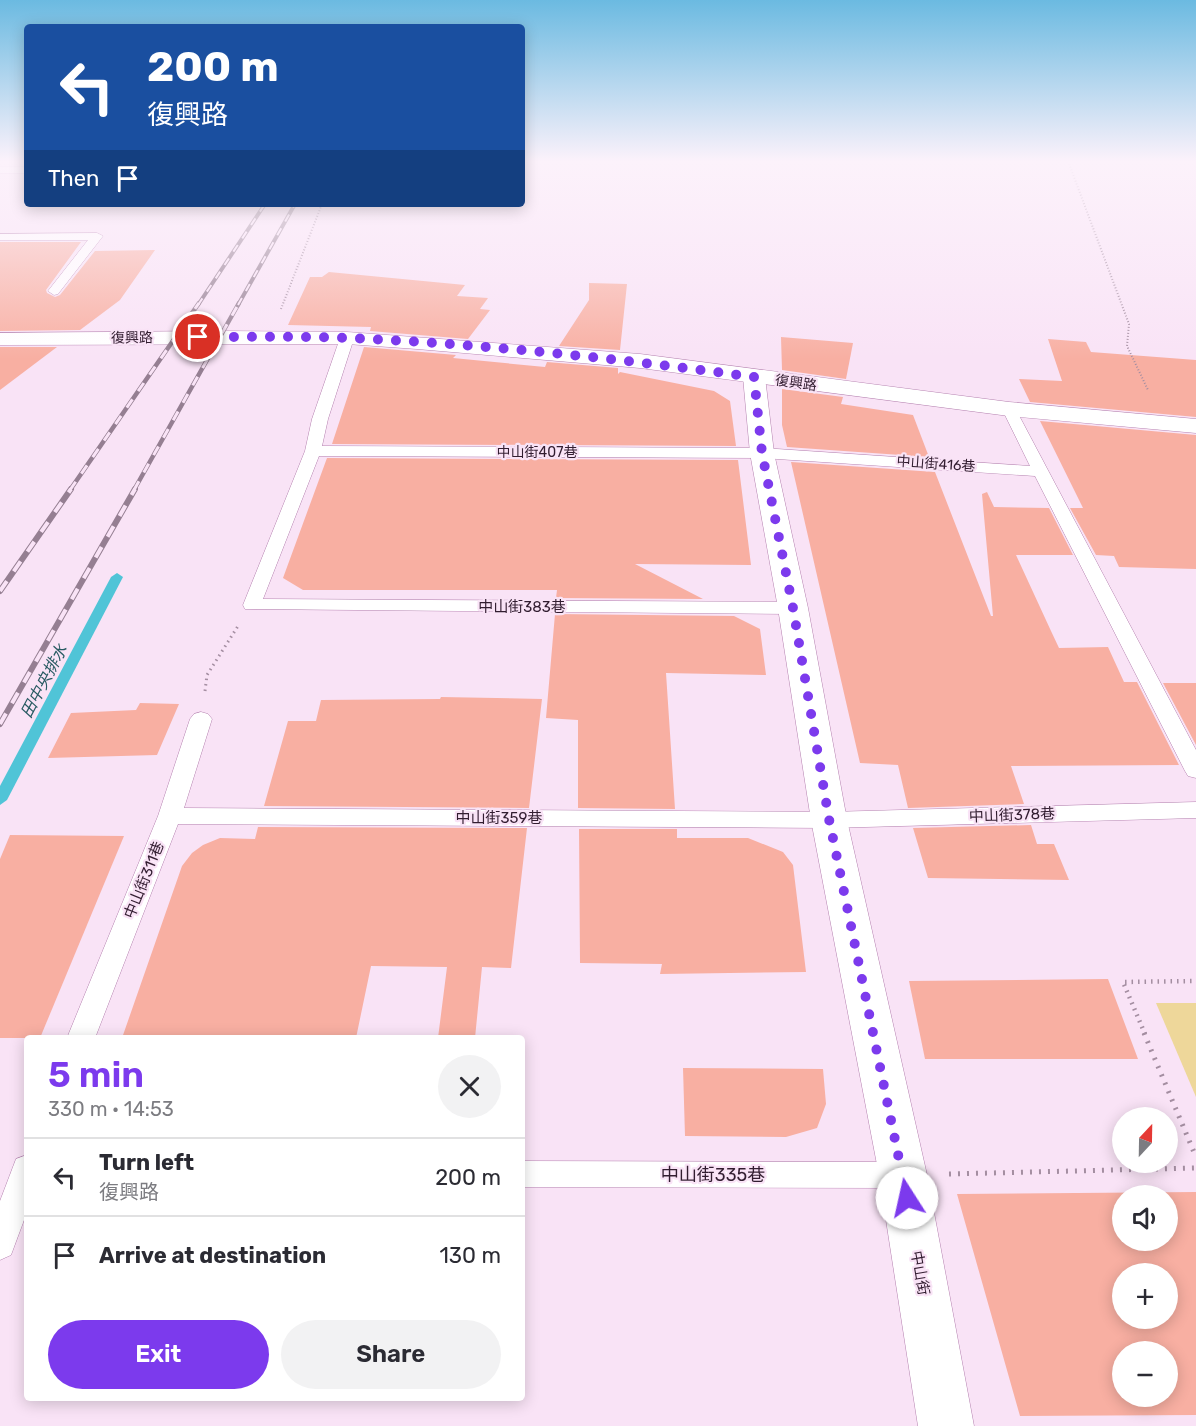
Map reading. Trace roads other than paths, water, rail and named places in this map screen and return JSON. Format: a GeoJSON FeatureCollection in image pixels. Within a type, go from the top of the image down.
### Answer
{"type":"FeatureCollection","features":[{"type":"Feature","properties":{"kind":"street","name":"復興路"},"geometry":{"type":"LineString","coordinates":[[0,339],[347,338],[640,361],[1009,409],[1196,426]]}},
{"type":"Feature","properties":{"kind":"street","name":"中山街"},"geometry":{"type":"LineString","coordinates":[[754,377],[762,453],[793,608],[829,819],[903,1175],[946,1426]]}},
{"type":"Feature","properties":{"kind":"lane"},"geometry":{"type":"LineString","coordinates":[[0,237],[97,236],[54,291]]}},
{"type":"Feature","properties":{"kind":"lane"},"geometry":{"type":"LineString","coordinates":[[313,451],[320,419],[347,338]]}},
{"type":"Feature","properties":{"kind":"lane"},"geometry":{"type":"LineString","coordinates":[[1009,409],[1196,771]]}},
{"type":"Feature","properties":{"kind":"lane","name":"中山街407巷"},"geometry":{"type":"LineString","coordinates":[[313,451],[762,453]]}},
{"type":"Feature","properties":{"kind":"lane","name":"中山街383巷"},"geometry":{"type":"LineString","coordinates":[[313,451],[276,540],[252,606],[793,608]]}},
{"type":"Feature","properties":{"kind":"lane","name":"中山街416巷"},"geometry":{"type":"LineString","coordinates":[[762,453],[1040,471]]}},
{"type":"Feature","properties":{"kind":"lane","name":"中山街311巷"},"geometry":{"type":"LineString","coordinates":[[82,1035],[170,816],[201,719]]}},
{"type":"Feature","properties":{"kind":"lane","name":"中山街378巷"},"geometry":{"type":"LineString","coordinates":[[829,819],[1196,810]]}},
{"type":"Feature","properties":{"kind":"lane","name":"中山街359巷"},"geometry":{"type":"LineString","coordinates":[[170,816],[829,819]]}},
{"type":"Feature","properties":{"kind":"lane","name":"中山街335巷"},"geometry":{"type":"LineString","coordinates":[[525,1174],[903,1175]]}},
{"type":"Feature","properties":{"kind":"lane"},"geometry":{"type":"LineString","coordinates":[[0,1245],[24,1177]]}},
{"type":"Feature","properties":{"kind":"waterway","name":"田中央排水"},"geometry":{"type":"LineString","coordinates":[[0,800],[117,577]]}},
{"type":"Feature","properties":{"kind":"railway"},"geometry":{"type":"LineString","coordinates":[[198,305],[250,227]]}},
{"type":"Feature","properties":{"kind":"railway"},"geometry":{"type":"LineString","coordinates":[[238,305],[282,227]]}},
{"type":"Feature","properties":{"kind":"railway"},"geometry":{"type":"LineString","coordinates":[[70,490],[199,303]]}},
{"type":"Feature","properties":{"kind":"railway"},"geometry":{"type":"LineString","coordinates":[[134,490],[239,303]]}},
{"type":"Feature","properties":{"kind":"railway"},"geometry":{"type":"LineString","coordinates":[[0,591],[71,489]]}},
{"type":"Feature","properties":{"kind":"railway"},"geometry":{"type":"LineString","coordinates":[[0,724],[135,489]]}}]}
